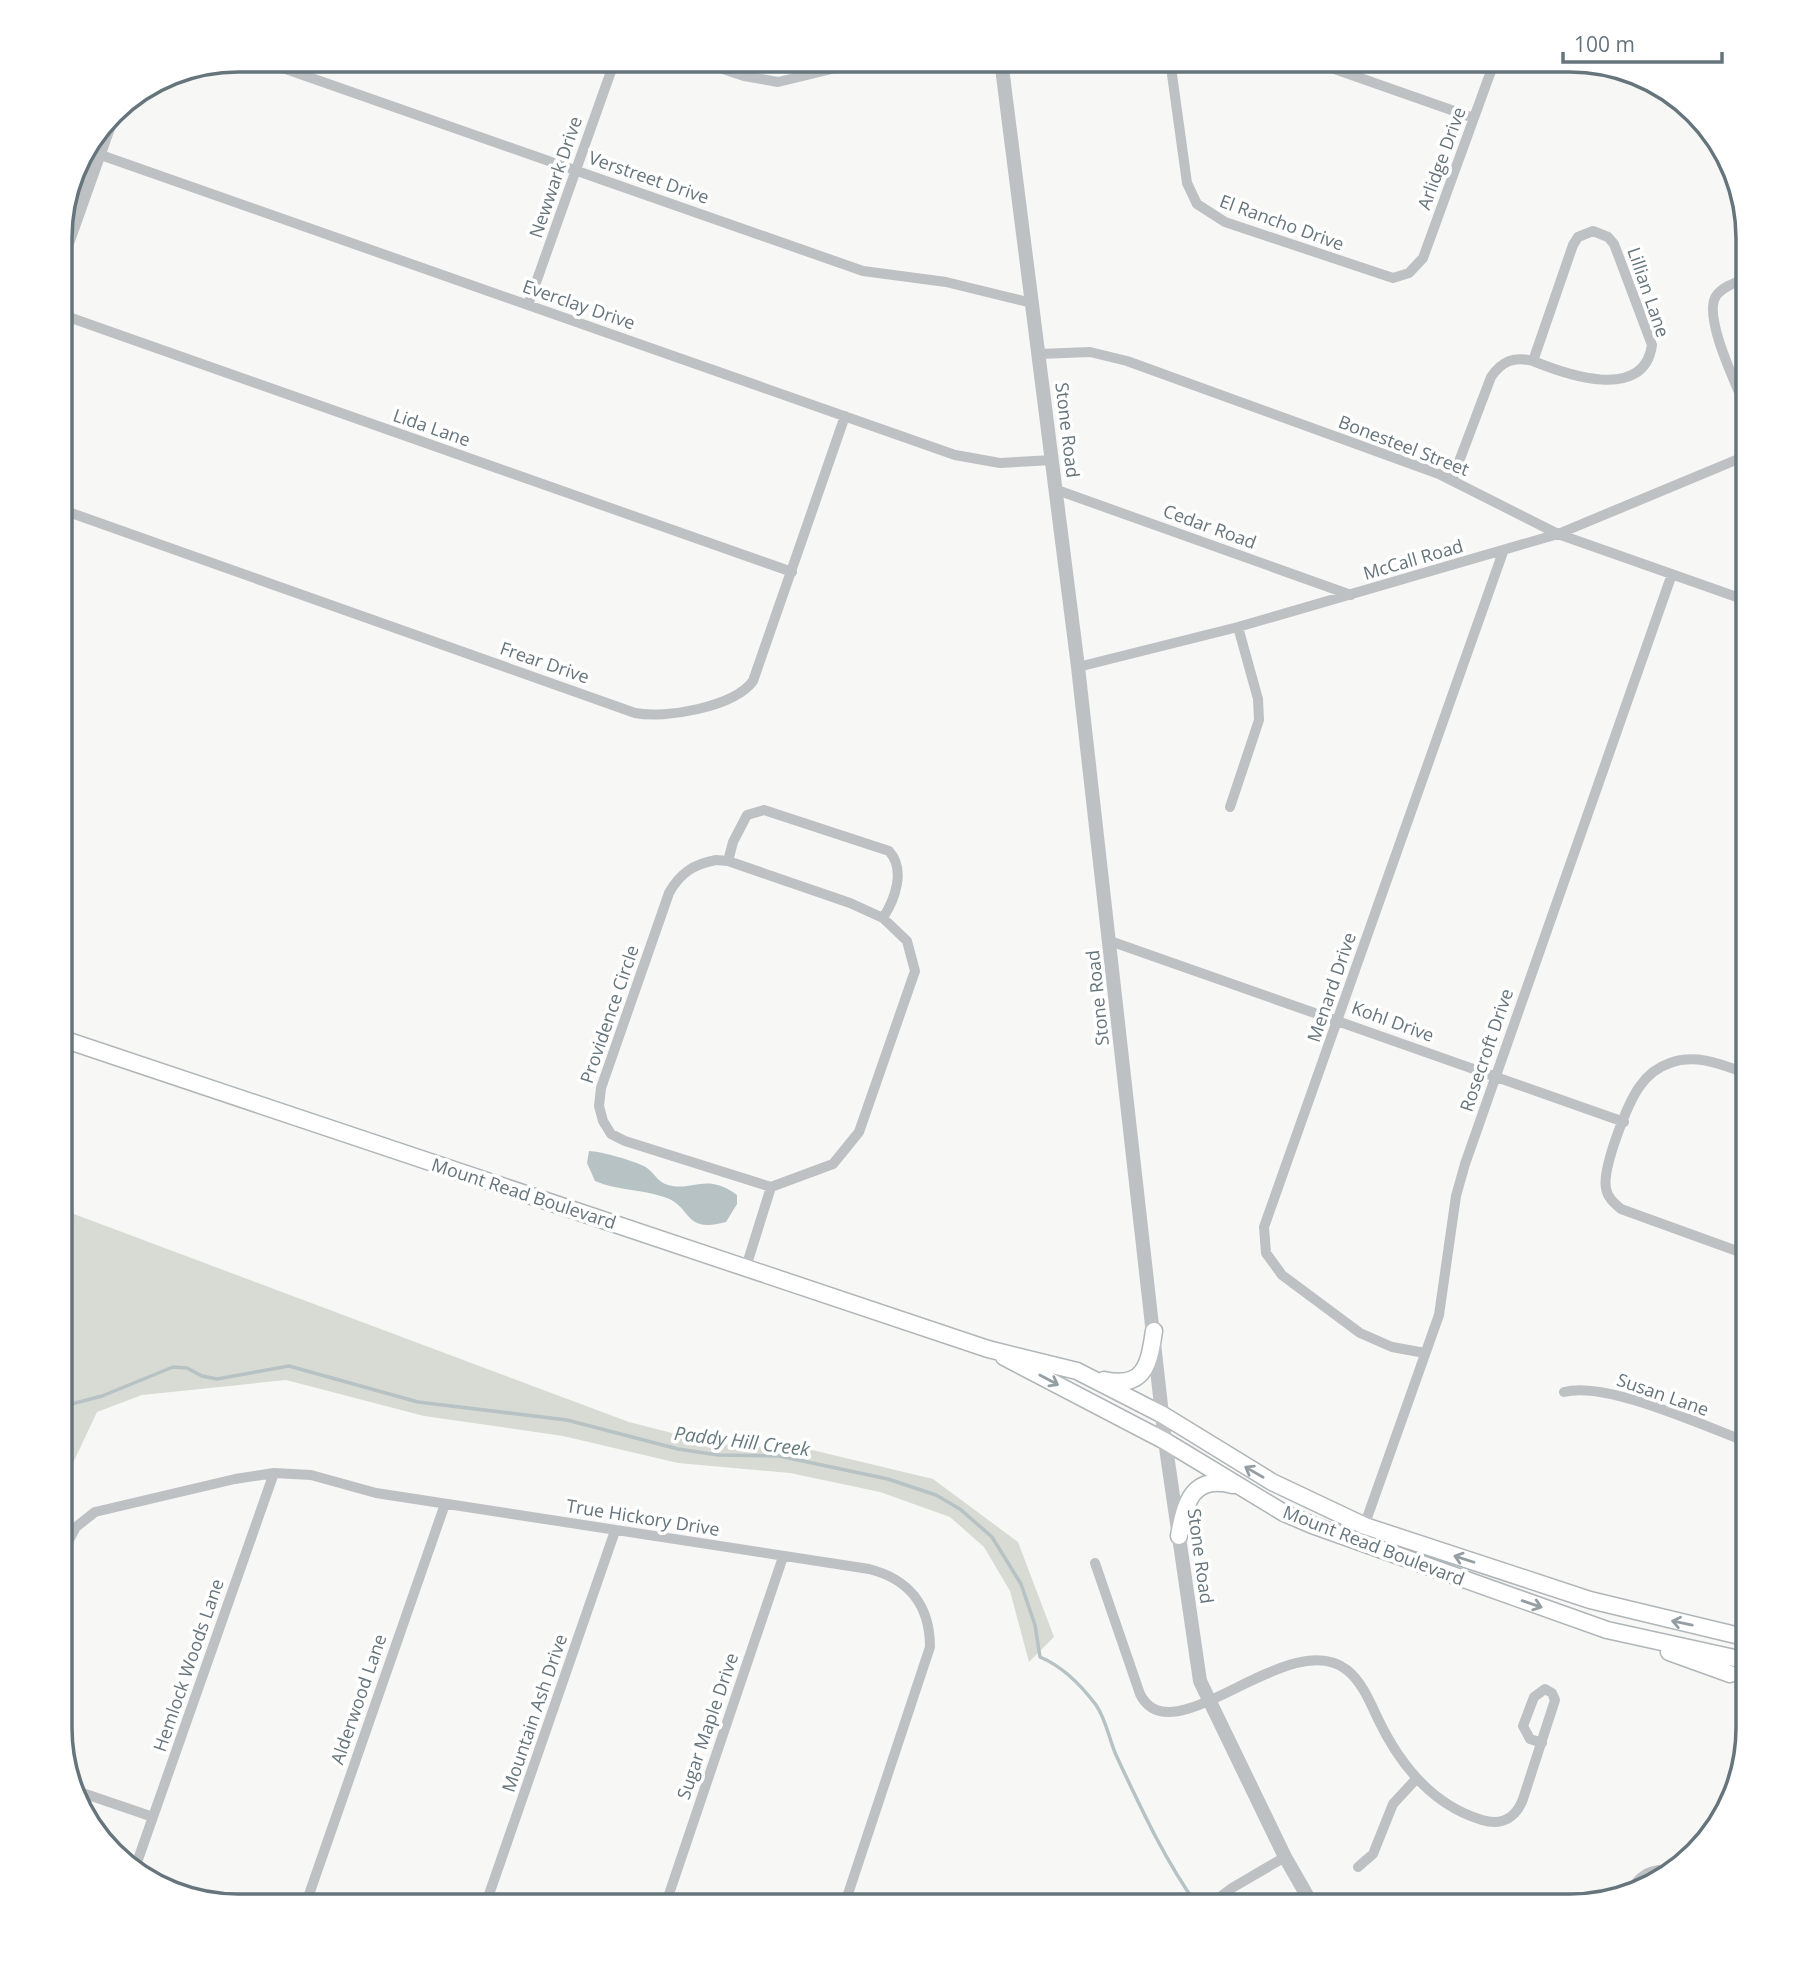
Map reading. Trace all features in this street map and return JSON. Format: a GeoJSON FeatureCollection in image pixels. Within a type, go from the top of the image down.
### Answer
{"type":"FeatureCollection","features":[{"type":"Feature","properties":{"kind":"main road","name":"Mount Read Boulevard"},"geometry":{"type":"LineString","coordinates":[[72,1042],[988,1349],[1039,1360],[1089,1377],[1163,1415],[1272,1482],[1365,1526],[1590,1600],[1736,1632]]}},
{"type":"Feature","properties":{"kind":"main road"},"geometry":{"type":"LineString","coordinates":[[1089,1377],[1120,1383],[1139,1376],[1151,1352],[1154,1331]]}},
{"type":"Feature","properties":{"kind":"main road","name":"Mount Read Boulevard"},"geometry":{"type":"LineString","coordinates":[[988,1349],[1165,1441],[1284,1513],[1358,1543],[1607,1630],[1736,1664]]}},
{"type":"Feature","properties":{"kind":"main road"},"geometry":{"type":"LineString","coordinates":[[1179,1536],[1184,1508],[1200,1487],[1214,1481],[1242,1487]]}},
{"type":"Feature","properties":{"kind":"street","name":"Verstreet Drive"},"geometry":{"type":"LineString","coordinates":[[294,72],[863,271],[946,282],[1032,303]]}},
{"type":"Feature","properties":{"kind":"street","name":"Newwark Drive"},"geometry":{"type":"LineString","coordinates":[[528,305],[611,72]]}},
{"type":"Feature","properties":{"kind":"street"},"geometry":{"type":"LineString","coordinates":[[732,72],[778,82],[814,72]]}},
{"type":"Feature","properties":{"kind":"street","name":"Stone Road"},"geometry":{"type":"LineString","coordinates":[[1003,72],[1057,490],[1060,547],[1078,667],[1165,1441],[1200,1682],[1285,1857],[1307,1894]]}},
{"type":"Feature","properties":{"kind":"street","name":"El Rancho Drive"},"geometry":{"type":"LineString","coordinates":[[1172,72],[1187,183],[1197,204],[1205,212],[1225,222],[1383,277],[1401,276],[1418,266]]}},
{"type":"Feature","properties":{"kind":"street"},"geometry":{"type":"LineString","coordinates":[[1343,72],[1474,118]]}},
{"type":"Feature","properties":{"kind":"street","name":"Arlidge Drive"},"geometry":{"type":"LineString","coordinates":[[1418,266],[1428,249],[1491,72]]}},
{"type":"Feature","properties":{"kind":"street"},"geometry":{"type":"LineString","coordinates":[[72,229],[102,143]]}},
{"type":"Feature","properties":{"kind":"street","name":"Everclay Drive"},"geometry":{"type":"LineString","coordinates":[[98,154],[976,460],[1053,460]]}},
{"type":"Feature","properties":{"kind":"street","name":"Lillian Lane"},"geometry":{"type":"LineString","coordinates":[[1593,231],[1608,236],[1651,339],[1648,358],[1643,365],[1625,376],[1596,381],[1569,376],[1533,361],[1578,237],[1593,231]]}},
{"type":"Feature","properties":{"kind":"street"},"geometry":{"type":"LineString","coordinates":[[1736,284],[1716,295],[1711,315],[1736,381]]}},
{"type":"Feature","properties":{"kind":"street","name":"Lida Lane"},"geometry":{"type":"LineString","coordinates":[[72,318],[792,572]]}},
{"type":"Feature","properties":{"kind":"street","name":"Bonesteel Street"},"geometry":{"type":"LineString","coordinates":[[1039,354],[1090,352],[1118,358],[1452,480],[1558,534],[1736,597]]}},
{"type":"Feature","properties":{"kind":"street"},"geometry":{"type":"LineString","coordinates":[[1452,480],[1497,368],[1513,359],[1533,361]]}},
{"type":"Feature","properties":{"kind":"street","name":"Frear Drive"},"geometry":{"type":"LineString","coordinates":[[72,513],[646,715],[722,703],[747,688],[758,671],[845,416]]}},
{"type":"Feature","properties":{"kind":"street","name":"McCall Road"},"geometry":{"type":"LineString","coordinates":[[1078,667],[1238,627],[1503,552],[1558,534],[1736,460]]}},
{"type":"Feature","properties":{"kind":"street","name":"Cedar Road"},"geometry":{"type":"LineString","coordinates":[[1057,490],[1351,595]]}},
{"type":"Feature","properties":{"kind":"street","name":"Menard Drive"},"geometry":{"type":"LineString","coordinates":[[1425,1353],[1392,1347],[1360,1333],[1282,1275],[1266,1253],[1264,1227],[1503,552]]}},
{"type":"Feature","properties":{"kind":"street","name":"Rosecroft Drive"},"geometry":{"type":"LineString","coordinates":[[1358,1543],[1441,1306],[1456,1196],[1672,574]]}},
{"type":"Feature","properties":{"kind":"street"},"geometry":{"type":"LineString","coordinates":[[1230,807],[1259,720],[1258,699],[1238,627]]}},
{"type":"Feature","properties":{"kind":"street"},"geometry":{"type":"LineString","coordinates":[[728,861],[740,827],[747,815],[755,811],[777,813],[889,851],[899,866],[894,893],[883,918]]}},
{"type":"Feature","properties":{"kind":"street","name":"Providence Circle"},"geometry":{"type":"LineString","coordinates":[[716,860],[728,861],[850,903],[883,918],[907,941],[915,971],[859,1132],[833,1164],[771,1187],[625,1141],[611,1134],[599,1106],[605,1073],[669,892],[676,880],[695,866],[716,860]]}},
{"type":"Feature","properties":{"kind":"street","name":"Kohl Drive"},"geometry":{"type":"LineString","coordinates":[[1110,941],[1624,1122]]}},
{"type":"Feature","properties":{"kind":"street"},"geometry":{"type":"LineString","coordinates":[[1736,1070],[1703,1059],[1670,1063],[1648,1077],[1639,1087],[1624,1122],[1605,1179],[1606,1189],[1614,1203],[1633,1214],[1736,1251]]}},
{"type":"Feature","properties":{"kind":"street"},"geometry":{"type":"LineString","coordinates":[[746,1267],[771,1187]]}},
{"type":"Feature","properties":{"kind":"street","name":"Susan Lane"},"geometry":{"type":"LineString","coordinates":[[1564,1392],[1599,1390],[1736,1437]]}},
{"type":"Feature","properties":{"kind":"street","name":"True Hickory Drive"},"geometry":{"type":"LineString","coordinates":[[72,1534],[76,1527],[94,1512],[235,1479],[274,1473],[311,1475],[376,1493],[869,1569],[892,1576],[908,1587],[922,1605],[930,1636],[928,1662],[848,1894]]}},
{"type":"Feature","properties":{"kind":"street","name":"Hemlock Woods Lane"},"geometry":{"type":"LineString","coordinates":[[138,1860],[274,1473]]}},
{"type":"Feature","properties":{"kind":"street","name":"Alderwood Lane"},"geometry":{"type":"LineString","coordinates":[[309,1894],[444,1504]]}},
{"type":"Feature","properties":{"kind":"street","name":"Mountain Ash Drive"},"geometry":{"type":"LineString","coordinates":[[489,1894],[615,1531]]}},
{"type":"Feature","properties":{"kind":"street","name":"Sugar Maple Drive"},"geometry":{"type":"LineString","coordinates":[[669,1894],[783,1557]]}},
{"type":"Feature","properties":{"kind":"street"},"geometry":{"type":"LineString","coordinates":[[1096,1563],[1140,1694],[1147,1706],[1167,1714],[1207,1701],[1290,1663],[1311,1659],[1332,1662],[1355,1678],[1394,1749],[1416,1779],[1467,1814],[1490,1822],[1507,1821],[1520,1809],[1542,1743],[1555,1700],[1552,1693],[1545,1689],[1534,1697],[1523,1726],[1530,1739],[1542,1743]]}},
{"type":"Feature","properties":{"kind":"street"},"geometry":{"type":"LineString","coordinates":[[1358,1867],[1373,1854],[1392,1804],[1416,1779]]}},
{"type":"Feature","properties":{"kind":"street"},"geometry":{"type":"LineString","coordinates":[[85,1794],[153,1817]]}},
{"type":"Feature","properties":{"kind":"street"},"geometry":{"type":"LineString","coordinates":[[1224,1894],[1285,1857]]}},
{"type":"Feature","properties":{"kind":"shaded area"},"geometry":{"type":"Polygon","coordinates":[[[589,1151],[643,1166],[668,1185],[708,1184],[726,1188],[737,1195],[737,1204],[726,1222],[712,1225],[695,1222],[680,1206],[664,1197],[595,1181],[587,1163],[589,1151]]]}},
{"type":"Feature","properties":{"kind":"shaded area"},"geometry":{"type":"Polygon","coordinates":[[[72,1213],[629,1422],[715,1444],[808,1449],[933,1479],[1018,1542],[1054,1637],[1029,1662],[1010,1591],[984,1547],[950,1517],[880,1492],[790,1473],[678,1463],[563,1436],[424,1416],[286,1380],[142,1395],[97,1412],[72,1465],[72,1213]]]}},
{"type":"Feature","properties":{"kind":"waterway","name":"Paddy Hill Creek"},"geometry":{"type":"LineString","coordinates":[[72,1404],[102,1396],[173,1367],[187,1368],[202,1376],[217,1379],[289,1366],[418,1402],[567,1420],[678,1449],[718,1455],[779,1456],[888,1479],[936,1495],[960,1509],[992,1537],[1021,1584],[1035,1625],[1040,1657],[1071,1677],[1096,1705],[1116,1755],[1153,1832],[1190,1894]]}}]}
